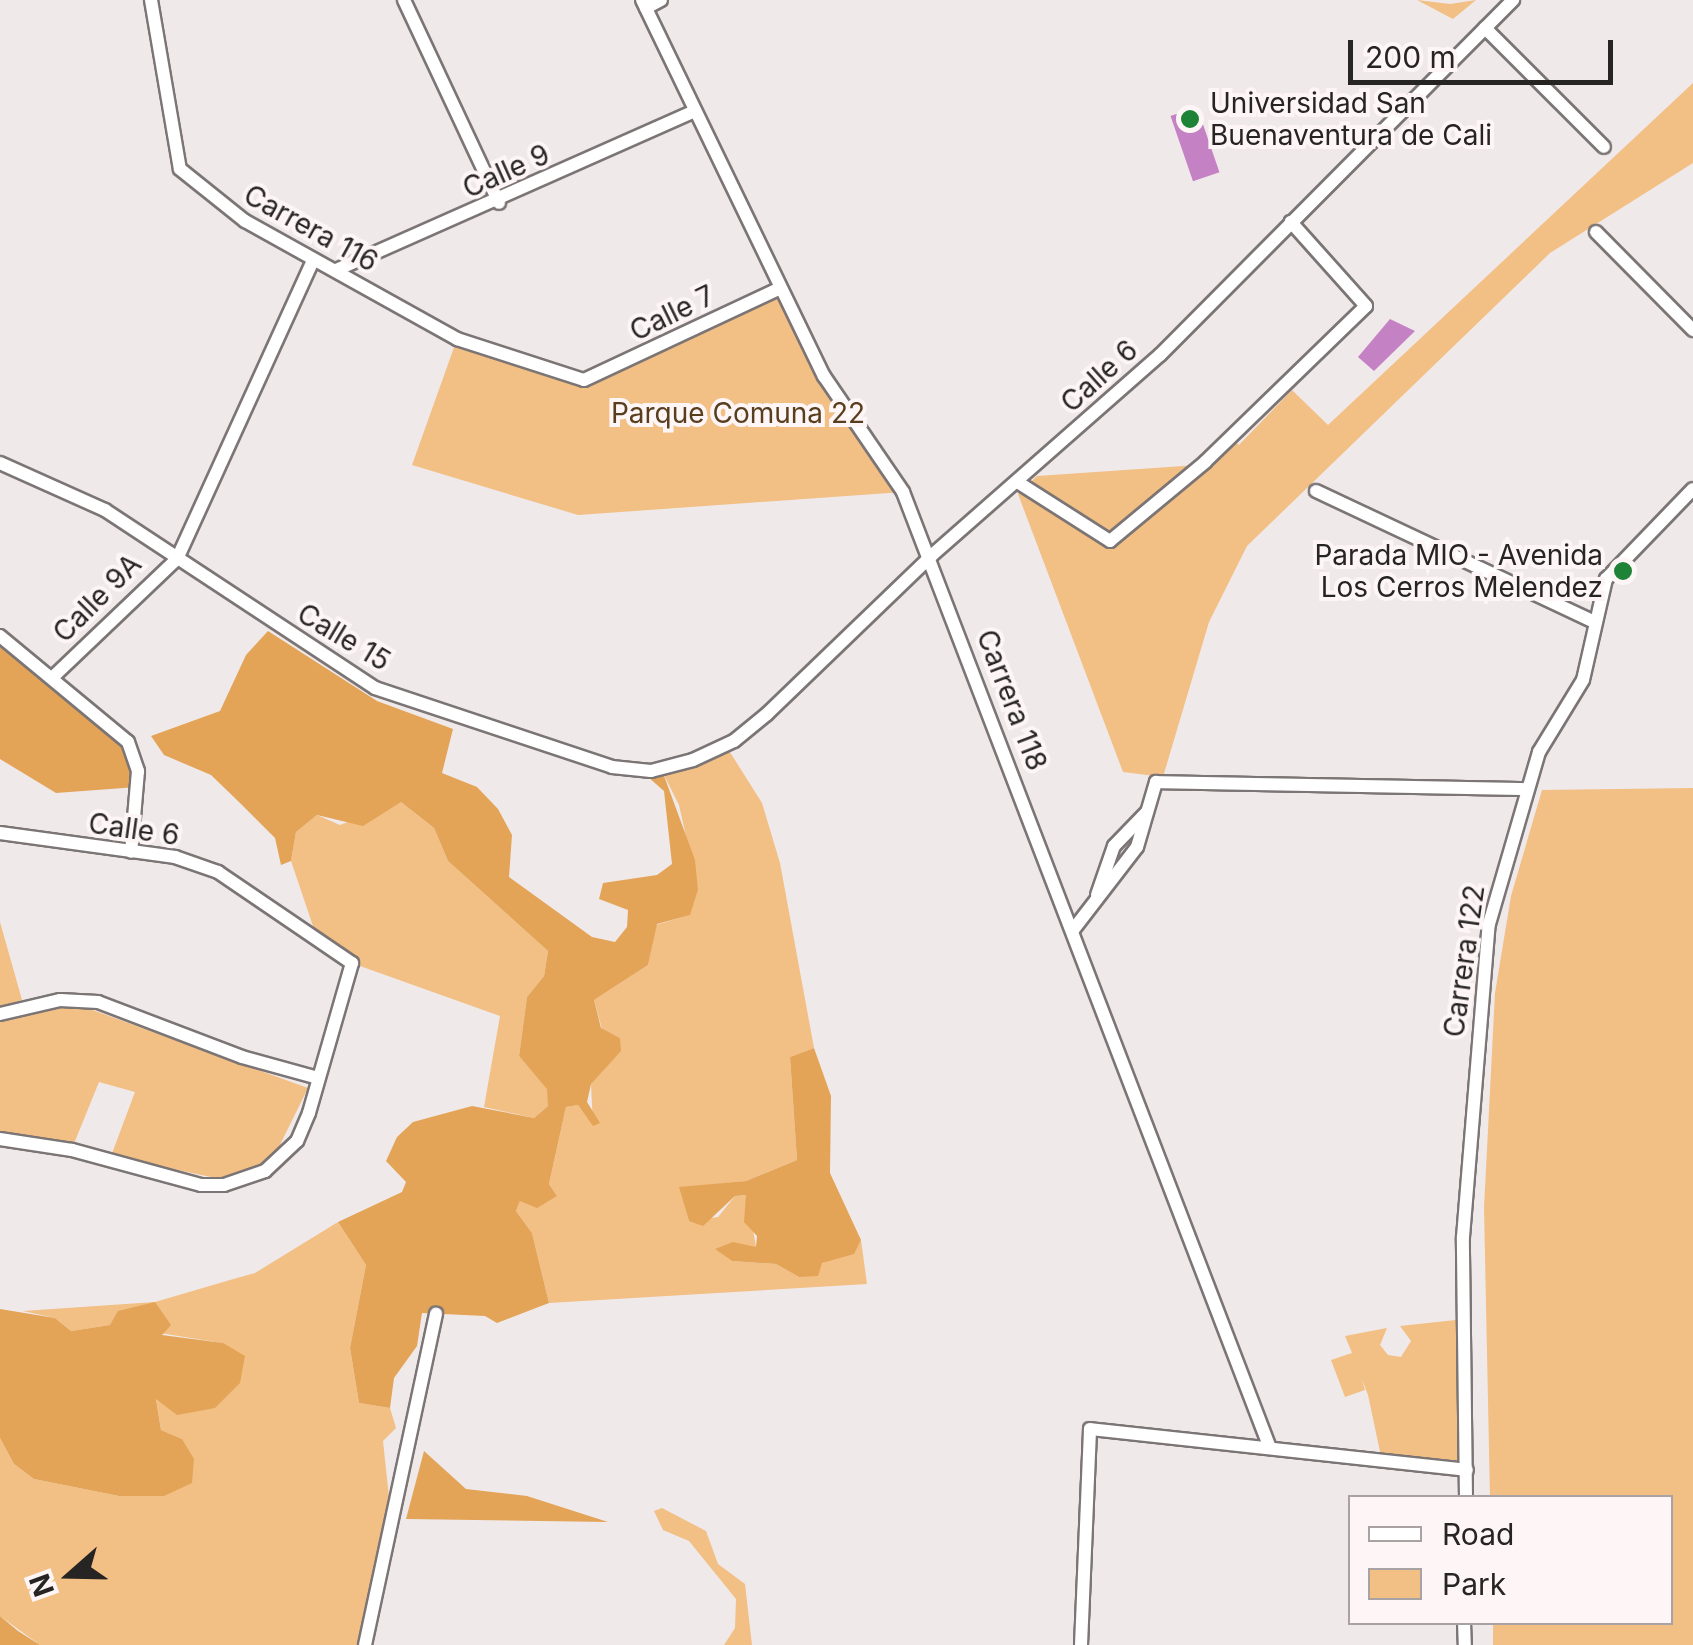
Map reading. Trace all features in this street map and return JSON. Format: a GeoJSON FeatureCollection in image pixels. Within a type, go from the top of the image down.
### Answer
{"type":"FeatureCollection","features":[{"type":"Feature","properties":{"kind":"street","name":"Carrera 116"},"geometry":{"type":"LineString","coordinates":[[151,0],[180,169],[212,201],[457,338],[584,380]]}},
{"type":"Feature","properties":{"kind":"street"},"geometry":{"type":"LineString","coordinates":[[404,0],[499,203]]}},
{"type":"Feature","properties":{"kind":"street"},"geometry":{"type":"LineString","coordinates":[[644,4],[661,0]]}},
{"type":"Feature","properties":{"kind":"street","name":"Calle 6"},"geometry":{"type":"LineString","coordinates":[[693,760],[734,741],[767,714],[930,556],[1018,483],[1292,222],[1514,0]]}},
{"type":"Feature","properties":{"kind":"street","name":"Carrera 118"},"geometry":{"type":"LineString","coordinates":[[644,4],[824,376],[903,492],[1270,1448]]}},
{"type":"Feature","properties":{"kind":"street"},"geometry":{"type":"LineString","coordinates":[[1485,28],[1604,147]]}},
{"type":"Feature","properties":{"kind":"street","name":"Calle 9"},"geometry":{"type":"LineString","coordinates":[[336,270],[499,203],[694,111]]}},
{"type":"Feature","properties":{"kind":"street"},"geometry":{"type":"LineString","coordinates":[[1018,483],[1110,541],[1219,448],[1366,306],[1292,222]]}},
{"type":"Feature","properties":{"kind":"street"},"geometry":{"type":"LineString","coordinates":[[1596,232],[1693,330]]}},
{"type":"Feature","properties":{"kind":"street"},"geometry":{"type":"LineString","coordinates":[[177,559],[313,260]]}},
{"type":"Feature","properties":{"kind":"street","name":"Calle 7"},"geometry":{"type":"LineString","coordinates":[[584,380],[780,288]]}},
{"type":"Feature","properties":{"kind":"street","name":"Calle 15"},"geometry":{"type":"LineString","coordinates":[[0,463],[104,510],[375,688],[612,767],[651,771],[693,760]]}},
{"type":"Feature","properties":{"kind":"street","name":"Carrera 122"},"geometry":{"type":"LineString","coordinates":[[1466,1495],[1463,1237],[1482,967],[1527,788],[1539,752],[1577,699],[1606,579],[1693,489]]}},
{"type":"Feature","properties":{"kind":"street"},"geometry":{"type":"LineString","coordinates":[[1316,490],[1594,622]]}},
{"type":"Feature","properties":{"kind":"street","name":"Calle 9A"},"geometry":{"type":"LineString","coordinates":[[54,676],[177,559]]}},
{"type":"Feature","properties":{"kind":"street"},"geometry":{"type":"LineString","coordinates":[[0,636],[54,676],[128,742],[136,757],[132,852]]}},
{"type":"Feature","properties":{"kind":"street"},"geometry":{"type":"LineString","coordinates":[[1073,930],[1136,847],[1156,782],[1527,788]]}},
{"type":"Feature","properties":{"kind":"street","name":"Calle 6"},"geometry":{"type":"LineString","coordinates":[[0,834],[175,857],[218,872],[352,963],[318,1078]]}},
{"type":"Feature","properties":{"kind":"street"},"geometry":{"type":"LineString","coordinates":[[0,1014],[60,1000],[98,1002],[242,1057],[318,1078],[297,1140],[278,1162],[224,1185],[0,1139]]}},
{"type":"Feature","properties":{"kind":"street"},"geometry":{"type":"LineString","coordinates":[[365,1645],[436,1314]]}},
{"type":"Feature","properties":{"kind":"street"},"geometry":{"type":"LineString","coordinates":[[1081,1645],[1090,1429],[1467,1470]]}},
{"type":"Feature","properties":{"kind":"green space"},"geometry":{"type":"Polygon","coordinates":[[[1417,0],[1450,4],[1476,0],[1453,19],[1417,0]]]}},
{"type":"Feature","properties":{"kind":"green space"},"geometry":{"type":"Polygon","coordinates":[[[1693,83],[1693,163],[1550,253],[1247,546],[1209,622],[1163,777],[1123,772],[1018,494],[1037,476],[1198,465],[1229,436],[1239,445],[1292,390],[1328,425],[1693,83]]]}},
{"type":"Feature","properties":{"kind":"green space","name":"Parque Comuna 22"},"geometry":{"type":"Polygon","coordinates":[[[780,288],[824,376],[903,492],[578,515],[412,465],[457,339],[584,380],[780,288]]]}},
{"type":"Feature","properties":{"kind":"green space"},"geometry":{"type":"Polygon","coordinates":[[[728,749],[762,803],[780,863],[814,1048],[790,1057],[797,1160],[746,1181],[680,1188],[689,1221],[718,1217],[735,1196],[747,1195],[756,1247],[716,1249],[732,1261],[776,1264],[799,1277],[836,1255],[854,1253],[861,1240],[867,1284],[549,1303],[532,1233],[516,1211],[520,1201],[557,1196],[549,1184],[566,1107],[578,1105],[593,1125],[591,1084],[620,1038],[602,1029],[594,1000],[648,965],[656,925],[689,915],[698,890],[679,805],[663,773],[728,749]]]}},
{"type":"Feature","properties":{"kind":"green space"},"geometry":{"type":"Polygon","coordinates":[[[1693,788],[1693,1645],[1493,1645],[1493,1625],[1673,1625],[1673,1495],[1490,1495],[1484,1208],[1495,993],[1511,896],[1542,790],[1693,788]]]}},
{"type":"Feature","properties":{"kind":"green space"},"geometry":{"type":"Polygon","coordinates":[[[401,802],[434,828],[448,861],[548,951],[544,976],[527,997],[519,1056],[548,1089],[548,1106],[534,1118],[484,1107],[500,1016],[360,966],[316,935],[291,861],[296,832],[317,815],[340,825],[401,802]]]}},
{"type":"Feature","properties":{"kind":"green space"},"geometry":{"type":"Polygon","coordinates":[[[0,922],[22,1000],[0,1007],[0,922]]]}},
{"type":"Feature","properties":{"kind":"green space"},"geometry":{"type":"Polygon","coordinates":[[[76,1004],[308,1088],[272,1161],[230,1181],[111,1156],[135,1092],[99,1082],[73,1146],[0,1132],[0,1022],[76,1004]]]}},
{"type":"Feature","properties":{"kind":"green space"},"geometry":{"type":"Polygon","coordinates":[[[338,1222],[366,1265],[350,1348],[359,1403],[390,1408],[396,1428],[383,1441],[390,1507],[357,1645],[40,1645],[0,1616],[0,1438],[14,1464],[34,1479],[119,1496],[182,1439],[161,1430],[156,1398],[162,1401],[222,1343],[110,1325],[71,1331],[55,1318],[23,1311],[155,1302],[255,1273],[338,1222]]]}},
{"type":"Feature","properties":{"kind":"green space"},"geometry":{"type":"Polygon","coordinates":[[[1465,1319],[1467,1470],[1382,1461],[1368,1395],[1361,1377],[1365,1390],[1345,1397],[1331,1360],[1352,1353],[1345,1336],[1387,1328],[1380,1345],[1388,1355],[1401,1357],[1411,1341],[1400,1326],[1465,1319]]]}},
{"type":"Feature","properties":{"kind":"green space"},"geometry":{"type":"Polygon","coordinates":[[[662,1508],[706,1531],[718,1564],[745,1584],[752,1645],[724,1645],[735,1628],[736,1599],[689,1541],[663,1530],[654,1511],[662,1508]]]}},
{"type":"Feature","properties":{"kind":"shaded area"},"geometry":{"type":"Polygon","coordinates":[[[1197,107],[1219,172],[1193,181],[1171,116],[1197,107]]]}},
{"type":"Feature","properties":{"kind":"shaded area"},"geometry":{"type":"Polygon","coordinates":[[[1390,319],[1415,331],[1374,371],[1358,357],[1390,319]]]}},
{"type":"Feature","properties":{"kind":"shaded area"},"geometry":{"type":"Polygon","coordinates":[[[268,631],[377,701],[453,729],[442,773],[477,787],[498,809],[512,835],[509,877],[592,937],[615,942],[627,927],[628,910],[599,899],[603,883],[657,875],[672,864],[664,791],[648,777],[663,773],[695,860],[698,890],[690,915],[657,924],[648,965],[594,1000],[601,1028],[620,1038],[621,1051],[591,1084],[587,1102],[600,1123],[593,1126],[578,1105],[566,1107],[549,1184],[557,1196],[537,1208],[520,1201],[516,1211],[532,1233],[549,1303],[497,1323],[485,1316],[422,1313],[417,1346],[394,1378],[390,1408],[359,1403],[350,1348],[366,1265],[338,1222],[402,1192],[406,1182],[386,1161],[397,1137],[413,1122],[472,1106],[534,1118],[548,1106],[547,1089],[519,1056],[527,997],[544,976],[548,951],[448,861],[434,828],[401,802],[363,826],[317,815],[296,832],[291,861],[281,865],[275,838],[211,775],[164,755],[151,736],[220,711],[246,655],[268,631]]]}},
{"type":"Feature","properties":{"kind":"shaded area"},"geometry":{"type":"Polygon","coordinates":[[[0,636],[128,742],[137,787],[56,793],[0,759],[0,636]]]}},
{"type":"Feature","properties":{"kind":"shaded area"},"geometry":{"type":"Polygon","coordinates":[[[814,1048],[831,1096],[830,1173],[861,1240],[854,1254],[822,1263],[818,1276],[799,1277],[776,1264],[732,1261],[715,1249],[733,1242],[756,1247],[757,1236],[744,1222],[746,1195],[735,1196],[703,1226],[689,1221],[679,1187],[746,1181],[797,1160],[790,1057],[814,1048]]]}},
{"type":"Feature","properties":{"kind":"shaded area"},"geometry":{"type":"Polygon","coordinates":[[[155,1302],[171,1325],[162,1335],[223,1343],[245,1356],[240,1383],[215,1408],[177,1415],[156,1399],[161,1430],[182,1439],[194,1459],[192,1483],[164,1496],[119,1496],[34,1479],[14,1464],[0,1438],[0,1309],[55,1318],[71,1331],[110,1325],[118,1311],[155,1302]]]}},
{"type":"Feature","properties":{"kind":"shaded area"},"geometry":{"type":"Polygon","coordinates":[[[424,1451],[466,1489],[527,1496],[608,1522],[406,1519],[424,1451]]]}},
{"type":"Feature","properties":{"kind":"shaded area"},"geometry":{"type":"Polygon","coordinates":[[[0,1616],[18,1631],[40,1645],[0,1645],[0,1616]]]}},
{"type":"Feature","properties":{"kind":"place","name":"Universidad San Buenaventura de Cali"},"geometry":{"type":"Point","coordinates":[1190,119]}},
{"type":"Feature","properties":{"kind":"place","name":"Parada MIO - Avenida Los Cerros Melendez"},"geometry":{"type":"Point","coordinates":[1623,571]}}]}
